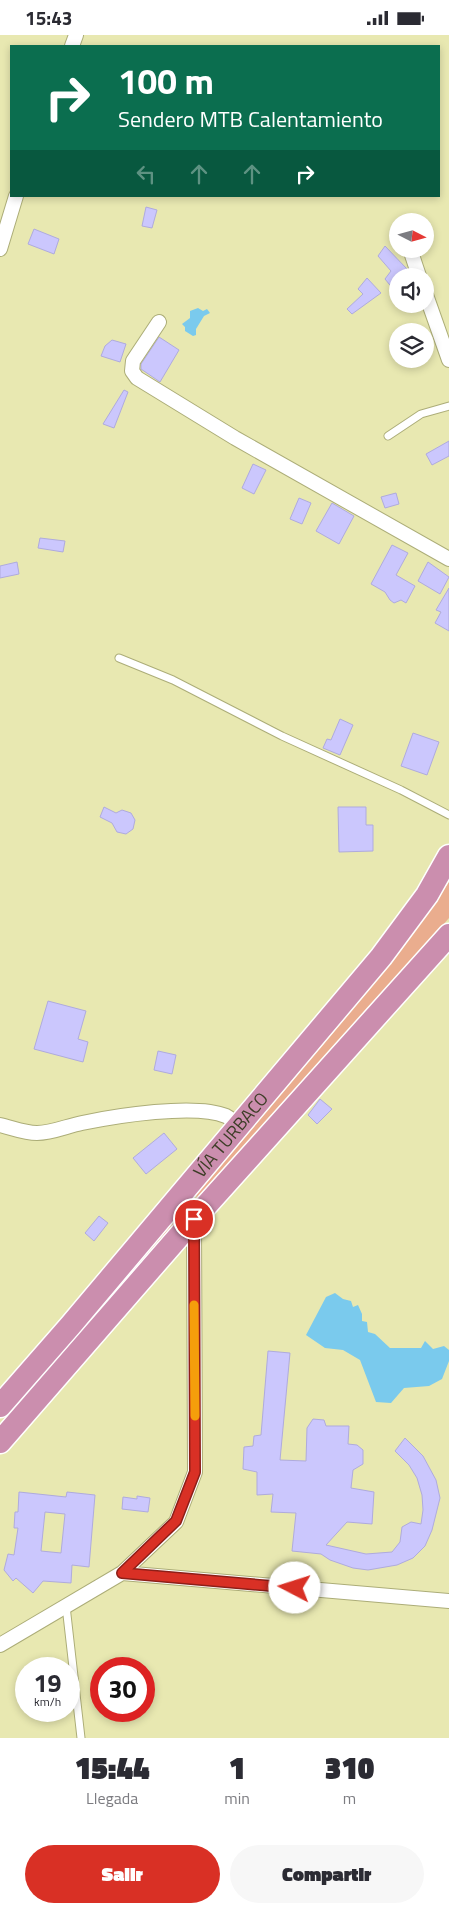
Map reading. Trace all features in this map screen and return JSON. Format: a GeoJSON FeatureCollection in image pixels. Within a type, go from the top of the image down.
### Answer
{"type":"FeatureCollection","features":[{"type":"Feature","properties":{"kind":"highway","name":"VÍA TURBACO"},"geometry":{"type":"LineString","coordinates":[[0,1406],[70,1326],[381,957],[427,895],[449,856]]}},
{"type":"Feature","properties":{"kind":"highway","name":"VÍA TURBACO"},"geometry":{"type":"LineString","coordinates":[[0,1442],[194,1219],[449,935]]}},
{"type":"Feature","properties":{"kind":"street"},"geometry":{"type":"LineString","coordinates":[[0,249],[16,197]]}},
{"type":"Feature","properties":{"kind":"street"},"geometry":{"type":"LineString","coordinates":[[432,313],[449,361]]}},
{"type":"Feature","properties":{"kind":"street"},"geometry":{"type":"LineString","coordinates":[[159,322],[133,361],[132,371],[137,379],[259,452],[449,559]]}},
{"type":"Feature","properties":{"kind":"street"},"geometry":{"type":"LineString","coordinates":[[0,1125],[24,1133],[39,1133],[112,1118],[189,1112],[211,1113],[226,1117],[239,1125]]}},
{"type":"Feature","properties":{"kind":"street"},"geometry":{"type":"LineString","coordinates":[[0,1645],[122,1573],[176,1521],[195,1472],[194,1219]]}},
{"type":"Feature","properties":{"kind":"street"},"geometry":{"type":"LineString","coordinates":[[122,1573],[449,1601]]}},
{"type":"Feature","properties":{"kind":"lane"},"geometry":{"type":"LineString","coordinates":[[388,436],[421,414],[449,406]]}},
{"type":"Feature","properties":{"kind":"lane"},"geometry":{"type":"LineString","coordinates":[[120,658],[173,680],[282,737],[401,789],[449,815]]}},
{"type":"Feature","properties":{"kind":"lane"},"geometry":{"type":"LineString","coordinates":[[66,1606],[80,1738]]}},
{"type":"Feature","properties":{"kind":"shaded area"},"geometry":{"type":"Polygon","coordinates":[[[449,882],[449,918],[197,1204],[196,1190],[429,910],[449,882]]]}},
{"type":"Feature","properties":{"kind":"shaded area"},"geometry":{"type":"Polygon","coordinates":[[[167,1221],[174,1222],[173,1229],[67,1355],[52,1358],[167,1221]]]}},
{"type":"Feature","properties":{"kind":"water"},"geometry":{"type":"Polygon","coordinates":[[[198,308],[203,311],[207,309],[210,313],[204,316],[196,329],[196,335],[193,336],[185,331],[185,327],[182,324],[190,318],[190,311],[198,308]]]}},
{"type":"Feature","properties":{"kind":"water"},"geometry":{"type":"Polygon","coordinates":[[[335,1293],[343,1299],[351,1301],[353,1307],[358,1305],[362,1314],[362,1321],[367,1322],[368,1332],[375,1334],[390,1348],[421,1348],[425,1341],[433,1349],[444,1346],[449,1350],[449,1361],[442,1379],[429,1386],[404,1388],[391,1403],[376,1402],[360,1360],[343,1350],[325,1348],[306,1335],[326,1297],[335,1293]]]}},
{"type":"Feature","properties":{"kind":"building"},"geometry":{"type":"Polygon","coordinates":[[[146,207],[157,210],[152,228],[142,226],[146,207]]]}},
{"type":"Feature","properties":{"kind":"building"},"geometry":{"type":"Polygon","coordinates":[[[34,229],[59,239],[54,254],[28,244],[34,229]]]}},
{"type":"Feature","properties":{"kind":"building"},"geometry":{"type":"Polygon","coordinates":[[[385,246],[389,250],[389,258],[396,258],[406,268],[389,269],[378,256],[385,246]]]}},
{"type":"Feature","properties":{"kind":"building"},"geometry":{"type":"Polygon","coordinates":[[[389,274],[389,284],[385,279],[389,274]]]}},
{"type":"Feature","properties":{"kind":"building"},"geometry":{"type":"Polygon","coordinates":[[[367,278],[381,293],[352,314],[347,309],[363,294],[358,289],[367,278]]]}},
{"type":"Feature","properties":{"kind":"building"},"geometry":{"type":"Polygon","coordinates":[[[159,337],[179,350],[160,382],[141,369],[141,364],[159,337]]]}},
{"type":"Feature","properties":{"kind":"building"},"geometry":{"type":"Polygon","coordinates":[[[112,340],[126,344],[120,362],[101,356],[105,346],[112,340]]]}},
{"type":"Feature","properties":{"kind":"building"},"geometry":{"type":"Polygon","coordinates":[[[124,390],[128,392],[114,428],[103,424],[124,390]]]}},
{"type":"Feature","properties":{"kind":"building"},"geometry":{"type":"Polygon","coordinates":[[[449,441],[449,456],[432,465],[426,454],[449,441]]]}},
{"type":"Feature","properties":{"kind":"building"},"geometry":{"type":"Polygon","coordinates":[[[253,464],[266,470],[254,494],[242,488],[253,464]]]}},
{"type":"Feature","properties":{"kind":"building"},"geometry":{"type":"Polygon","coordinates":[[[396,493],[399,504],[385,508],[381,497],[396,493]]]}},
{"type":"Feature","properties":{"kind":"building"},"geometry":{"type":"Polygon","coordinates":[[[299,498],[311,503],[302,524],[290,519],[299,498]]]}},
{"type":"Feature","properties":{"kind":"building"},"geometry":{"type":"Polygon","coordinates":[[[332,503],[354,516],[339,544],[316,531],[332,503]]]}},
{"type":"Feature","properties":{"kind":"building"},"geometry":{"type":"Polygon","coordinates":[[[40,538],[65,541],[63,552],[38,548],[40,538]]]}},
{"type":"Feature","properties":{"kind":"building"},"geometry":{"type":"Polygon","coordinates":[[[392,545],[408,553],[396,575],[415,586],[406,603],[401,600],[394,603],[385,592],[371,584],[392,545]]]}},
{"type":"Feature","properties":{"kind":"building"},"geometry":{"type":"Polygon","coordinates":[[[17,562],[19,574],[0,578],[0,566],[17,562]]]}},
{"type":"Feature","properties":{"kind":"building"},"geometry":{"type":"Polygon","coordinates":[[[428,562],[449,577],[440,594],[418,581],[428,562]]]}},
{"type":"Feature","properties":{"kind":"building"},"geometry":{"type":"Polygon","coordinates":[[[449,588],[449,631],[435,623],[441,612],[436,610],[449,588]]]}},
{"type":"Feature","properties":{"kind":"building"},"geometry":{"type":"Polygon","coordinates":[[[340,719],[353,725],[340,755],[323,748],[327,739],[331,740],[340,719]]]}},
{"type":"Feature","properties":{"kind":"building"},"geometry":{"type":"Polygon","coordinates":[[[413,733],[439,742],[427,775],[401,766],[413,733]]]}},
{"type":"Feature","properties":{"kind":"building"},"geometry":{"type":"Polygon","coordinates":[[[104,807],[116,813],[122,810],[131,813],[135,820],[133,829],[126,834],[117,832],[112,823],[100,817],[104,807]]]}},
{"type":"Feature","properties":{"kind":"building"},"geometry":{"type":"Polygon","coordinates":[[[338,807],[366,807],[366,825],[373,825],[373,851],[339,852],[338,807]]]}},
{"type":"Feature","properties":{"kind":"building"},"geometry":{"type":"Polygon","coordinates":[[[48,1001],[86,1011],[78,1039],[88,1042],[83,1062],[34,1049],[48,1001]]]}},
{"type":"Feature","properties":{"kind":"building"},"geometry":{"type":"Polygon","coordinates":[[[158,1051],[176,1055],[172,1074],[154,1070],[158,1051]]]}},
{"type":"Feature","properties":{"kind":"building"},"geometry":{"type":"Polygon","coordinates":[[[320,1099],[332,1109],[317,1124],[308,1115],[320,1099]]]}},
{"type":"Feature","properties":{"kind":"building"},"geometry":{"type":"Polygon","coordinates":[[[164,1133],[177,1149],[146,1174],[133,1158],[164,1133]]]}},
{"type":"Feature","properties":{"kind":"building"},"geometry":{"type":"Polygon","coordinates":[[[99,1216],[108,1223],[94,1241],[85,1233],[99,1216]]]}},
{"type":"Feature","properties":{"kind":"building"},"geometry":{"type":"Polygon","coordinates":[[[268,1351],[290,1353],[280,1460],[306,1461],[307,1428],[313,1419],[324,1420],[326,1426],[349,1426],[348,1444],[357,1445],[363,1450],[363,1464],[353,1470],[351,1488],[374,1492],[372,1524],[347,1522],[326,1545],[366,1554],[392,1552],[400,1542],[402,1527],[411,1522],[421,1524],[423,1510],[422,1495],[417,1478],[409,1465],[395,1451],[405,1438],[423,1456],[436,1480],[440,1498],[432,1530],[425,1546],[413,1558],[397,1565],[368,1570],[353,1568],[330,1560],[321,1554],[292,1551],[296,1513],[271,1512],[273,1494],[257,1495],[257,1472],[243,1469],[244,1447],[253,1446],[254,1436],[261,1435],[268,1351]]]}},
{"type":"Feature","properties":{"kind":"building"},"geometry":{"type":"Polygon","coordinates":[[[19,1492],[66,1497],[67,1492],[95,1495],[89,1567],[72,1565],[71,1583],[43,1581],[33,1593],[16,1578],[13,1581],[4,1570],[8,1554],[14,1555],[18,1528],[14,1528],[15,1512],[18,1512],[19,1492]],[[45,1512],[41,1551],[61,1553],[65,1514],[45,1512]]]}},
{"type":"Feature","properties":{"kind":"building"},"geometry":{"type":"Polygon","coordinates":[[[137,1496],[150,1498],[148,1512],[122,1509],[123,1497],[137,1499],[137,1496]]]}},
{"type":"Feature","properties":{"kind":"slow traffic"},"geometry":{"type":"LineString","coordinates":[[194,1305],[195,1416]]}},
{"type":"Feature","properties":{"kind":"route"},"geometry":{"type":"LineString","coordinates":[[194,1219],[195,1472],[176,1521],[122,1573],[295,1588]]}}]}
